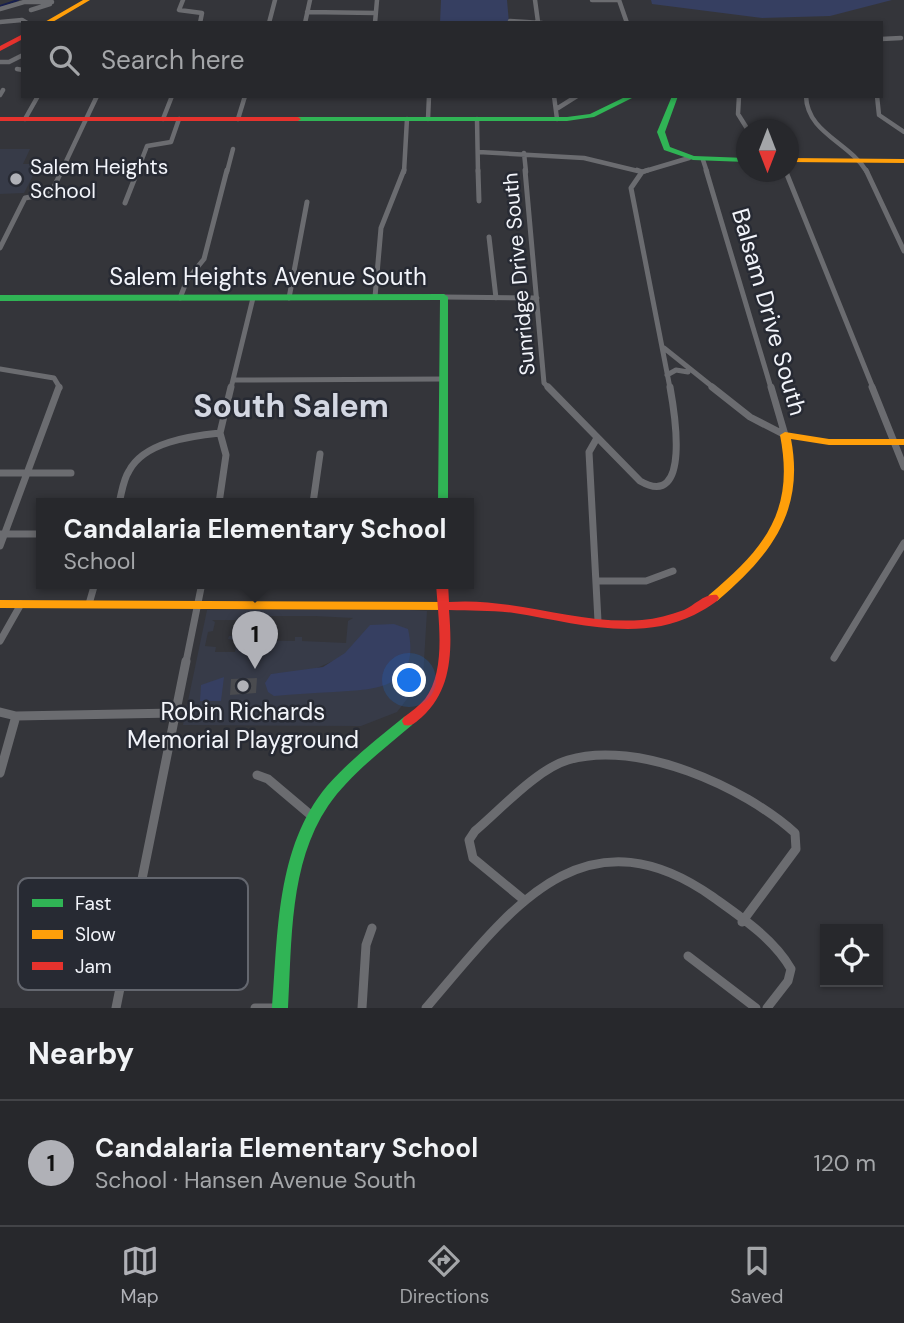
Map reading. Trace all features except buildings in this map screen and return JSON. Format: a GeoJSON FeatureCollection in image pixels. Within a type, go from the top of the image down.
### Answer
{"type":"FeatureCollection","features":[{"type":"Feature","properties":{"kind":"street"},"geometry":{"type":"LineString","coordinates":[[50,21],[87,0]]}},
{"type":"Feature","properties":{"kind":"street"},"geometry":{"type":"LineString","coordinates":[[183,0],[179,10],[202,13],[200,21]]}},
{"type":"Feature","properties":{"kind":"street"},"geometry":{"type":"LineString","coordinates":[[270,21],[275,0]]}},
{"type":"Feature","properties":{"kind":"street"},"geometry":{"type":"LineString","coordinates":[[305,21],[310,0]]}},
{"type":"Feature","properties":{"kind":"street"},"geometry":{"type":"LineString","coordinates":[[375,21],[377,0]]}},
{"type":"Feature","properties":{"kind":"street"},"geometry":{"type":"LineString","coordinates":[[535,0],[540,21]]}},
{"type":"Feature","properties":{"kind":"street"},"geometry":{"type":"LineString","coordinates":[[592,0],[619,0],[626,21]]}},
{"type":"Feature","properties":{"kind":"street"},"geometry":{"type":"LineString","coordinates":[[0,9],[23,2],[53,1]]}},
{"type":"Feature","properties":{"kind":"street"},"geometry":{"type":"LineString","coordinates":[[31,10],[53,1]]}},
{"type":"Feature","properties":{"kind":"street"},"geometry":{"type":"LineString","coordinates":[[307,12],[376,13]]}},
{"type":"Feature","properties":{"kind":"street"},"geometry":{"type":"LineString","coordinates":[[0,22],[24,21]]}},
{"type":"Feature","properties":{"kind":"street"},"geometry":{"type":"LineString","coordinates":[[0,48],[21,37]]}},
{"type":"Feature","properties":{"kind":"street"},"geometry":{"type":"LineString","coordinates":[[883,39],[901,38]]}},
{"type":"Feature","properties":{"kind":"street"},"geometry":{"type":"LineString","coordinates":[[0,62],[9,62],[21,56]]}},
{"type":"Feature","properties":{"kind":"street"},"geometry":{"type":"LineString","coordinates":[[24,119],[37,98]]}},
{"type":"Feature","properties":{"kind":"street"},"geometry":{"type":"LineString","coordinates":[[0,248],[25,198],[51,193],[96,98]]}},
{"type":"Feature","properties":{"kind":"street"},"geometry":{"type":"LineString","coordinates":[[163,119],[171,98]]}},
{"type":"Feature","properties":{"kind":"street"},"geometry":{"type":"LineString","coordinates":[[238,119],[243,98]]}},
{"type":"Feature","properties":{"kind":"street"},"geometry":{"type":"LineString","coordinates":[[428,119],[429,98]]}},
{"type":"Feature","properties":{"kind":"street"},"geometry":{"type":"LineString","coordinates":[[554,98],[558,113]]}},
{"type":"Feature","properties":{"kind":"street"},"geometry":{"type":"LineString","coordinates":[[558,113],[575,98]]}},
{"type":"Feature","properties":{"kind":"street"},"geometry":{"type":"LineString","coordinates":[[0,119],[477,119],[558,113],[592,116],[629,98]]}},
{"type":"Feature","properties":{"kind":"street"},"geometry":{"type":"LineString","coordinates":[[674,98],[664,122],[661,139],[671,150],[689,158],[736,160]]}},
{"type":"Feature","properties":{"kind":"street"},"geometry":{"type":"LineString","coordinates":[[739,98],[738,114],[741,119]]}},
{"type":"Feature","properties":{"kind":"street"},"geometry":{"type":"LineString","coordinates":[[806,98],[812,121],[850,149],[859,161],[904,251]]}},
{"type":"Feature","properties":{"kind":"street"},"geometry":{"type":"LineString","coordinates":[[877,98],[879,116],[904,132]]}},
{"type":"Feature","properties":{"kind":"street"},"geometry":{"type":"LineString","coordinates":[[125,203],[147,146],[171,142],[179,119]]}},
{"type":"Feature","properties":{"kind":"street"},"geometry":{"type":"LineString","coordinates":[[375,297],[381,228],[404,171],[407,119]]}},
{"type":"Feature","properties":{"kind":"street"},"geometry":{"type":"LineString","coordinates":[[477,119],[480,152],[479,201]]}},
{"type":"Feature","properties":{"kind":"street"},"geometry":{"type":"LineString","coordinates":[[180,298],[187,280],[204,258],[233,149]]}},
{"type":"Feature","properties":{"kind":"street"},"geometry":{"type":"LineString","coordinates":[[480,152],[524,153],[614,163],[642,172]]}},
{"type":"Feature","properties":{"kind":"street","name":"Sunridge Drive South"},"geometry":{"type":"LineString","coordinates":[[524,153],[543,379],[550,390],[597,438]]}},
{"type":"Feature","properties":{"kind":"street"},"geometry":{"type":"LineString","coordinates":[[598,621],[589,452],[597,438],[640,481],[651,486],[666,484],[672,479],[678,449],[678,428],[664,348],[630,194],[631,184],[642,172],[689,158]]}},
{"type":"Feature","properties":{"kind":"street","name":"Balsam Drive South"},"geometry":{"type":"LineString","coordinates":[[704,160],[785,435]]}},
{"type":"Feature","properties":{"kind":"street"},"geometry":{"type":"LineString","coordinates":[[799,160],[904,161]]}},
{"type":"Feature","properties":{"kind":"street"},"geometry":{"type":"LineString","coordinates":[[790,182],[900,442],[904,467]]}},
{"type":"Feature","properties":{"kind":"street"},"geometry":{"type":"LineString","coordinates":[[289,298],[307,202]]}},
{"type":"Feature","properties":{"kind":"street"},"geometry":{"type":"LineString","coordinates":[[489,237],[496,298]]}},
{"type":"Feature","properties":{"kind":"street","name":"Salem Heights Avenue South"},"geometry":{"type":"LineString","coordinates":[[0,298],[537,299]]}},
{"type":"Feature","properties":{"kind":"street"},"geometry":{"type":"LineString","coordinates":[[220,498],[226,469],[220,433],[253,298]]}},
{"type":"Feature","properties":{"kind":"street"},"geometry":{"type":"LineString","coordinates":[[443,498],[444,298]]}},
{"type":"Feature","properties":{"kind":"street"},"geometry":{"type":"LineString","coordinates":[[664,348],[750,417],[785,435],[829,442],[900,442]]}},
{"type":"Feature","properties":{"kind":"street"},"geometry":{"type":"LineString","coordinates":[[0,369],[44,375],[58,382],[60,388],[2,534],[0,546]]}},
{"type":"Feature","properties":{"kind":"street"},"geometry":{"type":"LineString","coordinates":[[667,375],[676,370],[692,373]]}},
{"type":"Feature","properties":{"kind":"street"},"geometry":{"type":"LineString","coordinates":[[233,380],[444,379]]}},
{"type":"Feature","properties":{"kind":"street"},"geometry":{"type":"LineString","coordinates":[[120,498],[128,471],[142,456],[168,443],[220,433]]}},
{"type":"Feature","properties":{"kind":"street"},"geometry":{"type":"LineString","coordinates":[[0,604],[442,605],[510,609],[623,624],[665,623],[690,615],[721,595],[765,544],[783,514],[792,484],[793,468],[785,435]]}},
{"type":"Feature","properties":{"kind":"street"},"geometry":{"type":"LineString","coordinates":[[314,498],[320,454]]}},
{"type":"Feature","properties":{"kind":"street"},"geometry":{"type":"LineString","coordinates":[[0,473],[72,472]]}},
{"type":"Feature","properties":{"kind":"street"},"geometry":{"type":"LineString","coordinates":[[2,534],[36,534]]}},
{"type":"Feature","properties":{"kind":"street"},"geometry":{"type":"LineString","coordinates":[[834,657],[904,542]]}},
{"type":"Feature","properties":{"kind":"street"},"geometry":{"type":"LineString","coordinates":[[596,581],[646,581],[673,571]]}},
{"type":"Feature","properties":{"kind":"street"},"geometry":{"type":"LineString","coordinates":[[89,604],[93,589]]}},
{"type":"Feature","properties":{"kind":"street"},"geometry":{"type":"LineString","coordinates":[[142,878],[201,589]]}},
{"type":"Feature","properties":{"kind":"street"},"geometry":{"type":"LineString","coordinates":[[255,1008],[280,1008],[293,878],[313,817],[339,783],[429,702],[437,691],[442,670],[442,589]]}},
{"type":"Feature","properties":{"kind":"street"},"geometry":{"type":"LineString","coordinates":[[0,641],[21,604]]}},
{"type":"Feature","properties":{"kind":"street"},"geometry":{"type":"LineString","coordinates":[[0,712],[16,716],[175,713]]}},
{"type":"Feature","properties":{"kind":"street"},"geometry":{"type":"LineString","coordinates":[[0,772],[16,716]]}},
{"type":"Feature","properties":{"kind":"street"},"geometry":{"type":"LineString","coordinates":[[524,900],[473,859],[469,840],[475,831],[569,759],[640,760],[670,765],[723,785],[795,833],[796,849],[742,922]]}},
{"type":"Feature","properties":{"kind":"street"},"geometry":{"type":"LineString","coordinates":[[257,775],[268,779],[313,817]]}},
{"type":"Feature","properties":{"kind":"street"},"geometry":{"type":"LineString","coordinates":[[426,1008],[524,900],[551,879],[571,869],[604,860],[621,860],[658,867],[680,876],[781,951],[791,970],[788,981],[767,1008]]}},
{"type":"Feature","properties":{"kind":"street"},"geometry":{"type":"LineString","coordinates":[[362,1008],[366,945],[372,928]]}},
{"type":"Feature","properties":{"kind":"street"},"geometry":{"type":"LineString","coordinates":[[688,956],[756,1008]]}},
{"type":"Feature","properties":{"kind":"street"},"geometry":{"type":"LineString","coordinates":[[116,1008],[120,990]]}},
{"type":"Feature","properties":{"kind":"shaded area"},"geometry":{"type":"Polygon","coordinates":[[[441,0],[507,0],[509,21],[440,21],[441,0]]]}},
{"type":"Feature","properties":{"kind":"shaded area"},"geometry":{"type":"Polygon","coordinates":[[[651,0],[892,0],[830,16],[762,18],[652,4],[651,0]]]}},
{"type":"Feature","properties":{"kind":"shaded area","name":"Salem Heights School"},"geometry":{"type":"Polygon","coordinates":[[[0,149],[30,149],[23,164],[39,164],[24,193],[0,194],[0,149]]]}},
{"type":"Feature","properties":{"kind":"shaded area"},"geometry":{"type":"Polygon","coordinates":[[[207,610],[427,611],[423,678],[397,712],[361,726],[183,725],[207,610]],[[241,616],[240,620],[212,620],[215,622],[213,631],[208,632],[205,646],[216,647],[215,652],[235,652],[236,644],[234,640],[228,639],[229,636],[238,636],[238,640],[295,641],[295,637],[302,637],[302,641],[346,643],[348,621],[353,618],[315,616],[241,616]],[[333,661],[310,671],[271,674],[332,692],[333,661]]]}},
{"type":"Feature","properties":{"kind":"shaded area"},"geometry":{"type":"Polygon","coordinates":[[[394,624],[408,629],[410,648],[408,663],[402,674],[393,682],[351,691],[274,696],[268,692],[265,683],[271,674],[323,667],[345,653],[370,625],[394,624]]]}},
{"type":"Feature","properties":{"kind":"shaded area"},"geometry":{"type":"Polygon","coordinates":[[[224,677],[221,701],[200,701],[201,685],[224,677]]]}},
{"type":"Feature","properties":{"kind":"waterway"},"geometry":{"type":"LineString","coordinates":[[0,6],[18,0]]}},
{"type":"Feature","properties":{"kind":"traffic: fast"},"geometry":{"type":"LineString","coordinates":[[298,119],[567,119],[592,116],[629,98]]}},
{"type":"Feature","properties":{"kind":"traffic: fast"},"geometry":{"type":"LineString","coordinates":[[674,98],[661,132],[667,148],[693,158],[736,160]]}},
{"type":"Feature","properties":{"kind":"traffic: fast"},"geometry":{"type":"LineString","coordinates":[[0,298],[444,297],[443,498]]}},
{"type":"Feature","properties":{"kind":"traffic: fast"},"geometry":{"type":"LineString","coordinates":[[280,1008],[288,901],[300,849],[310,825],[323,802],[342,779],[408,721]]}},
{"type":"Feature","properties":{"kind":"traffic: slow"},"geometry":{"type":"LineString","coordinates":[[50,21],[87,0]]}},
{"type":"Feature","properties":{"kind":"traffic: slow"},"geometry":{"type":"LineString","coordinates":[[799,160],[904,161]]}},
{"type":"Feature","properties":{"kind":"traffic: slow"},"geometry":{"type":"LineString","coordinates":[[713,598],[749,565],[776,527],[785,506],[790,483],[790,460],[785,435],[829,442],[904,442]]}},
{"type":"Feature","properties":{"kind":"traffic: slow"},"geometry":{"type":"LineString","coordinates":[[0,604],[450,606]]}},
{"type":"Feature","properties":{"kind":"traffic: jam"},"geometry":{"type":"LineString","coordinates":[[0,49],[21,37]]}},
{"type":"Feature","properties":{"kind":"traffic: jam"},"geometry":{"type":"LineString","coordinates":[[0,119],[298,119]]}},
{"type":"Feature","properties":{"kind":"traffic: jam"},"geometry":{"type":"LineString","coordinates":[[408,721],[429,702],[441,676],[445,645],[442,589]]}},
{"type":"Feature","properties":{"kind":"traffic: jam"},"geometry":{"type":"LineString","coordinates":[[450,606],[507,608],[591,622],[642,624],[666,621],[690,612],[713,598]]}},
{"type":"Feature","properties":{"kind":"place","name":"Salem Heights School"},"geometry":{"type":"Point","coordinates":[16,179]}},
{"type":"Feature","properties":{"kind":"place","name":"Candalaria Elementary School"},"geometry":{"type":"Point","coordinates":[255,669]}},
{"type":"Feature","properties":{"kind":"place","name":"Robin Richards Memorial Playground"},"geometry":{"type":"Point","coordinates":[243,686]}},
{"type":"Feature","properties":{"kind":"district","name":"South Salem"},"geometry":{"type":"Point","coordinates":[291,406]}}]}
